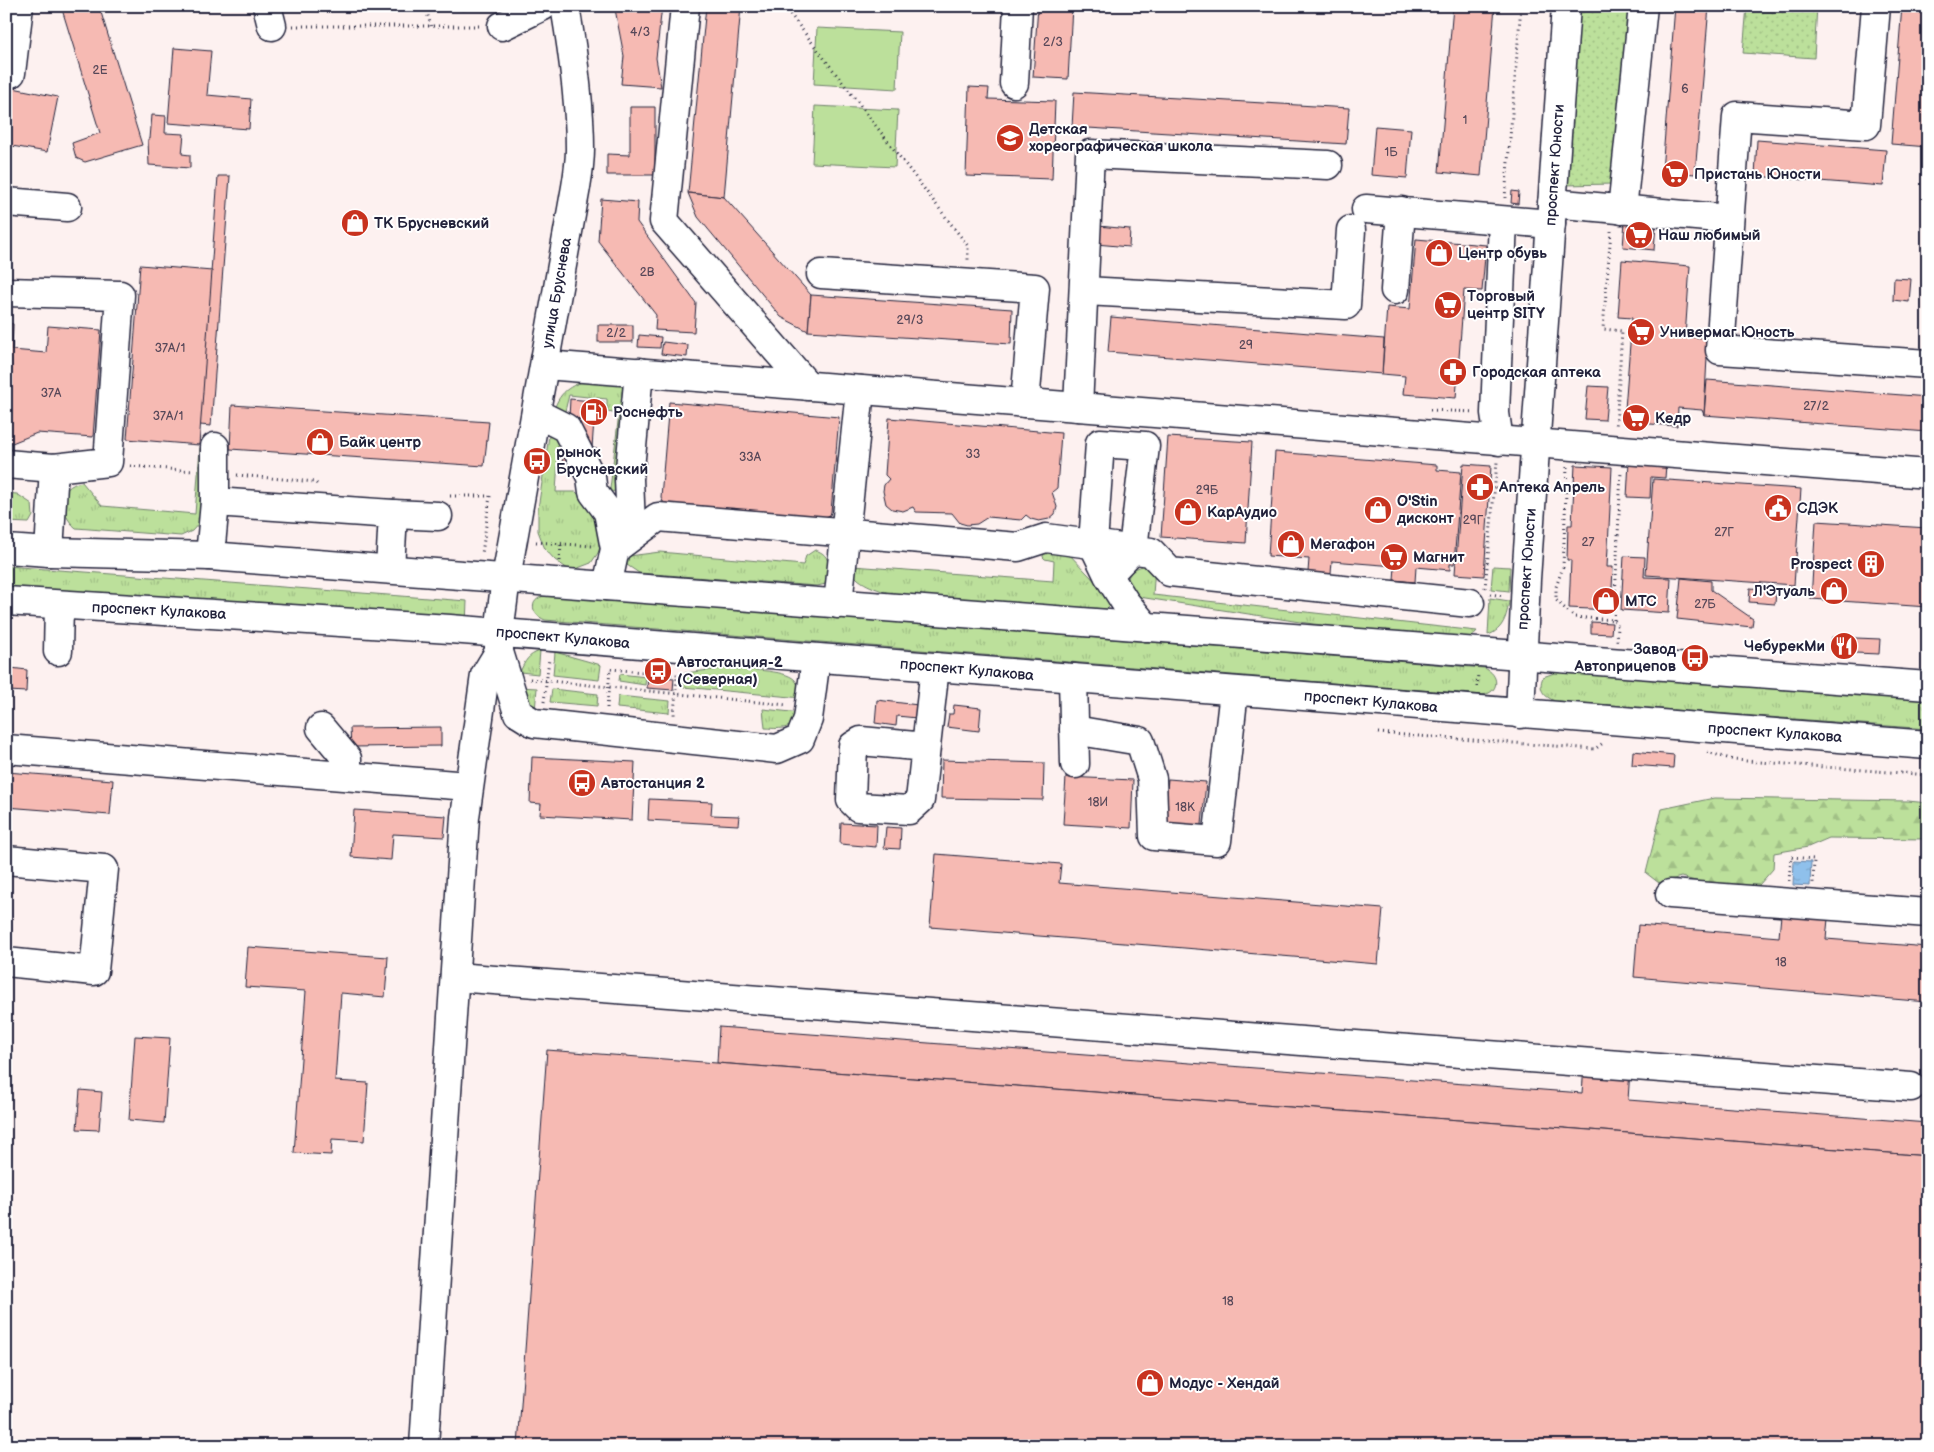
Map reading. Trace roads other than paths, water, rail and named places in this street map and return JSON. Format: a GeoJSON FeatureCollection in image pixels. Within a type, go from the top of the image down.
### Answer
{"type":"FeatureCollection","features":[{"type":"Feature","properties":{"kind":"main road"},"geometry":{"type":"LineString","coordinates":[[11,73],[19,6]]}},
{"type":"Feature","properties":{"kind":"main road"},"geometry":{"type":"LineString","coordinates":[[502,26],[543,6]]}},
{"type":"Feature","properties":{"kind":"main road","name":"улица Бруснева"},"geometry":{"type":"LineString","coordinates":[[502,654],[506,578],[576,187],[580,151],[579,116],[573,56],[565,6]]}},
{"type":"Feature","properties":{"kind":"main road"},"geometry":{"type":"LineString","coordinates":[[685,6],[664,221],[808,386]]}},
{"type":"Feature","properties":{"kind":"main road"},"geometry":{"type":"LineString","coordinates":[[1014,83],[1018,6]]}},
{"type":"Feature","properties":{"kind":"main road","name":"проспект Юности"},"geometry":{"type":"LineString","coordinates":[[1520,714],[1522,656],[1566,6]]}},
{"type":"Feature","properties":{"kind":"main road"},"geometry":{"type":"LineString","coordinates":[[1618,209],[1643,6]]}},
{"type":"Feature","properties":{"kind":"main road"},"geometry":{"type":"LineString","coordinates":[[1876,6],[1866,125],[1736,116],[1720,350],[1928,364]]}},
{"type":"Feature","properties":{"kind":"main road"},"geometry":{"type":"LineString","coordinates":[[1078,408],[1090,154],[1328,165]]}},
{"type":"Feature","properties":{"kind":"main road"},"geometry":{"type":"LineString","coordinates":[[6,202],[67,207]]}},
{"type":"Feature","properties":{"kind":"main road"},"geometry":{"type":"LineString","coordinates":[[1085,291],[1346,305],[1359,220],[1401,211],[1503,222],[1552,214],[1618,209],[1729,219]]}},
{"type":"Feature","properties":{"kind":"main road"},"geometry":{"type":"LineString","coordinates":[[1395,290],[1401,211]]}},
{"type":"Feature","properties":{"kind":"main road"},"geometry":{"type":"LineString","coordinates":[[1499,441],[1496,413],[1503,222]]}},
{"type":"Feature","properties":{"kind":"main road"},"geometry":{"type":"LineString","coordinates":[[820,274],[1034,288],[1025,403]]}},
{"type":"Feature","properties":{"kind":"main road"},"geometry":{"type":"LineString","coordinates":[[6,292],[120,295],[108,462],[54,468],[6,464]]}},
{"type":"Feature","properties":{"kind":"main road"},"geometry":{"type":"LineString","coordinates":[[545,365],[1928,474]]}},
{"type":"Feature","properties":{"kind":"main road"},"geometry":{"type":"LineString","coordinates":[[607,586],[615,549],[631,525],[629,479],[639,372]]}},
{"type":"Feature","properties":{"kind":"main road"},"geometry":{"type":"LineString","coordinates":[[838,604],[860,390]]}},
{"type":"Feature","properties":{"kind":"main road"},"geometry":{"type":"LineString","coordinates":[[536,414],[566,428],[591,477],[593,492],[608,512],[615,549]]}},
{"type":"Feature","properties":{"kind":"main road"},"geometry":{"type":"LineString","coordinates":[[1108,575],[1133,549],[1145,446],[1100,443],[1093,544],[1108,575],[1125,602],[1146,627]]}},
{"type":"Feature","properties":{"kind":"main road"},"geometry":{"type":"LineString","coordinates":[[210,556],[215,502],[215,447]]}},
{"type":"Feature","properties":{"kind":"main road"},"geometry":{"type":"LineString","coordinates":[[49,552],[54,468]]}},
{"type":"Feature","properties":{"kind":"main road"},"geometry":{"type":"LineString","coordinates":[[215,502],[438,516]]}},
{"type":"Feature","properties":{"kind":"main road"},"geometry":{"type":"LineString","coordinates":[[390,569],[393,514]]}},
{"type":"Feature","properties":{"kind":"main road"},"geometry":{"type":"LineString","coordinates":[[615,549],[658,517],[1018,547],[1046,538],[1151,552],[1170,572],[1470,603]]}},
{"type":"Feature","properties":{"kind":"main road"},"geometry":{"type":"LineString","coordinates":[[6,549],[49,552],[210,556],[1928,686]]}},
{"type":"Feature","properties":{"kind":"main road","name":"проспект Кулакова"},"geometry":{"type":"LineString","coordinates":[[6,601],[59,605],[502,654],[816,658],[1928,745]]}},
{"type":"Feature","properties":{"kind":"main road"},"geometry":{"type":"LineString","coordinates":[[58,651],[59,605]]}},
{"type":"Feature","properties":{"kind":"main road"},"geometry":{"type":"LineString","coordinates":[[502,654],[518,713],[534,723],[777,750],[800,739],[808,719],[816,658]]}},
{"type":"Feature","properties":{"kind":"main road"},"geometry":{"type":"LineString","coordinates":[[424,1446],[468,786],[485,675],[502,654]]}},
{"type":"Feature","properties":{"kind":"main road"},"geometry":{"type":"LineString","coordinates":[[926,747],[935,667]]}},
{"type":"Feature","properties":{"kind":"main road"},"geometry":{"type":"LineString","coordinates":[[1073,678],[1075,764]]}},
{"type":"Feature","properties":{"kind":"main road"},"geometry":{"type":"LineString","coordinates":[[1074,730],[1140,741],[1152,779],[1154,836],[1217,841],[1234,691]]}},
{"type":"Feature","properties":{"kind":"main road"},"geometry":{"type":"LineString","coordinates":[[321,728],[347,760],[347,776]]}},
{"type":"Feature","properties":{"kind":"main road"},"geometry":{"type":"LineString","coordinates":[[6,749],[468,786]]}},
{"type":"Feature","properties":{"kind":"main road"},"geometry":{"type":"LineString","coordinates":[[6,860],[104,869],[94,971],[6,962]]}},
{"type":"Feature","properties":{"kind":"main road"},"geometry":{"type":"LineString","coordinates":[[1670,894],[1800,897],[1928,912]]}},
{"type":"Feature","properties":{"kind":"main road"},"geometry":{"type":"LineString","coordinates":[[455,977],[1911,1087]]}},
{"type":"Feature","properties":{"kind":"water"},"geometry":{"type":"Polygon","coordinates":[[[1794,861],[1811,862],[1810,886],[1793,885],[1794,861]]]}},
{"type":"Feature","properties":{"kind":"place","name":"Детская хореографическая школа"},"geometry":{"type":"Point","coordinates":[1010,138]}},
{"type":"Feature","properties":{"kind":"place","name":"Пристань Юности"},"geometry":{"type":"Point","coordinates":[1675,174]}},
{"type":"Feature","properties":{"kind":"place","name":"ТК Брусневский"},"geometry":{"type":"Point","coordinates":[355,223]}},
{"type":"Feature","properties":{"kind":"place","name":"Наш любимый"},"geometry":{"type":"Point","coordinates":[1639,235]}},
{"type":"Feature","properties":{"kind":"place","name":"Центр обувь"},"geometry":{"type":"Point","coordinates":[1439,253]}},
{"type":"Feature","properties":{"kind":"place","name":"Торговый центр SITY"},"geometry":{"type":"Point","coordinates":[1448,305]}},
{"type":"Feature","properties":{"kind":"place","name":"Универмаг Юность"},"geometry":{"type":"Point","coordinates":[1641,332]}},
{"type":"Feature","properties":{"kind":"place","name":"Городская аптека"},"geometry":{"type":"Point","coordinates":[1453,372]}},
{"type":"Feature","properties":{"kind":"place","name":"Роснефть"},"geometry":{"type":"Point","coordinates":[594,412]}},
{"type":"Feature","properties":{"kind":"place","name":"Кедр"},"geometry":{"type":"Point","coordinates":[1636,418]}},
{"type":"Feature","properties":{"kind":"place","name":"Байк центр"},"geometry":{"type":"Point","coordinates":[320,442]}},
{"type":"Feature","properties":{"kind":"place","name":"рынок Брусневский"},"geometry":{"type":"Point","coordinates":[537,461]}},
{"type":"Feature","properties":{"kind":"place","name":"Аптека Апрель"},"geometry":{"type":"Point","coordinates":[1480,487]}},
{"type":"Feature","properties":{"kind":"place","name":"СДЭК"},"geometry":{"type":"Point","coordinates":[1778,508]}},
{"type":"Feature","properties":{"kind":"place","name":"O'Stin дисконт"},"geometry":{"type":"Point","coordinates":[1378,510]}},
{"type":"Feature","properties":{"kind":"place","name":"КарАудио"},"geometry":{"type":"Point","coordinates":[1188,512]}},
{"type":"Feature","properties":{"kind":"place","name":"Мегафон"},"geometry":{"type":"Point","coordinates":[1291,544]}},
{"type":"Feature","properties":{"kind":"place","name":"Магнит"},"geometry":{"type":"Point","coordinates":[1394,557]}},
{"type":"Feature","properties":{"kind":"place","name":"Prospect"},"geometry":{"type":"Point","coordinates":[1871,564]}},
{"type":"Feature","properties":{"kind":"place","name":"Л'Этуаль"},"geometry":{"type":"Point","coordinates":[1834,591]}},
{"type":"Feature","properties":{"kind":"place","name":"МТС"},"geometry":{"type":"Point","coordinates":[1606,601]}},
{"type":"Feature","properties":{"kind":"place","name":"ЧебурекМи"},"geometry":{"type":"Point","coordinates":[1844,646]}},
{"type":"Feature","properties":{"kind":"place","name":"Завод Автоприцепов"},"geometry":{"type":"Point","coordinates":[1695,658]}},
{"type":"Feature","properties":{"kind":"place","name":"Автостанция-2 (Северная)"},"geometry":{"type":"Point","coordinates":[658,671]}},
{"type":"Feature","properties":{"kind":"place","name":"Автостанция 2"},"geometry":{"type":"Point","coordinates":[582,783]}},
{"type":"Feature","properties":{"kind":"place","name":"Модус - Хендай"},"geometry":{"type":"Point","coordinates":[1150,1383]}}]}
